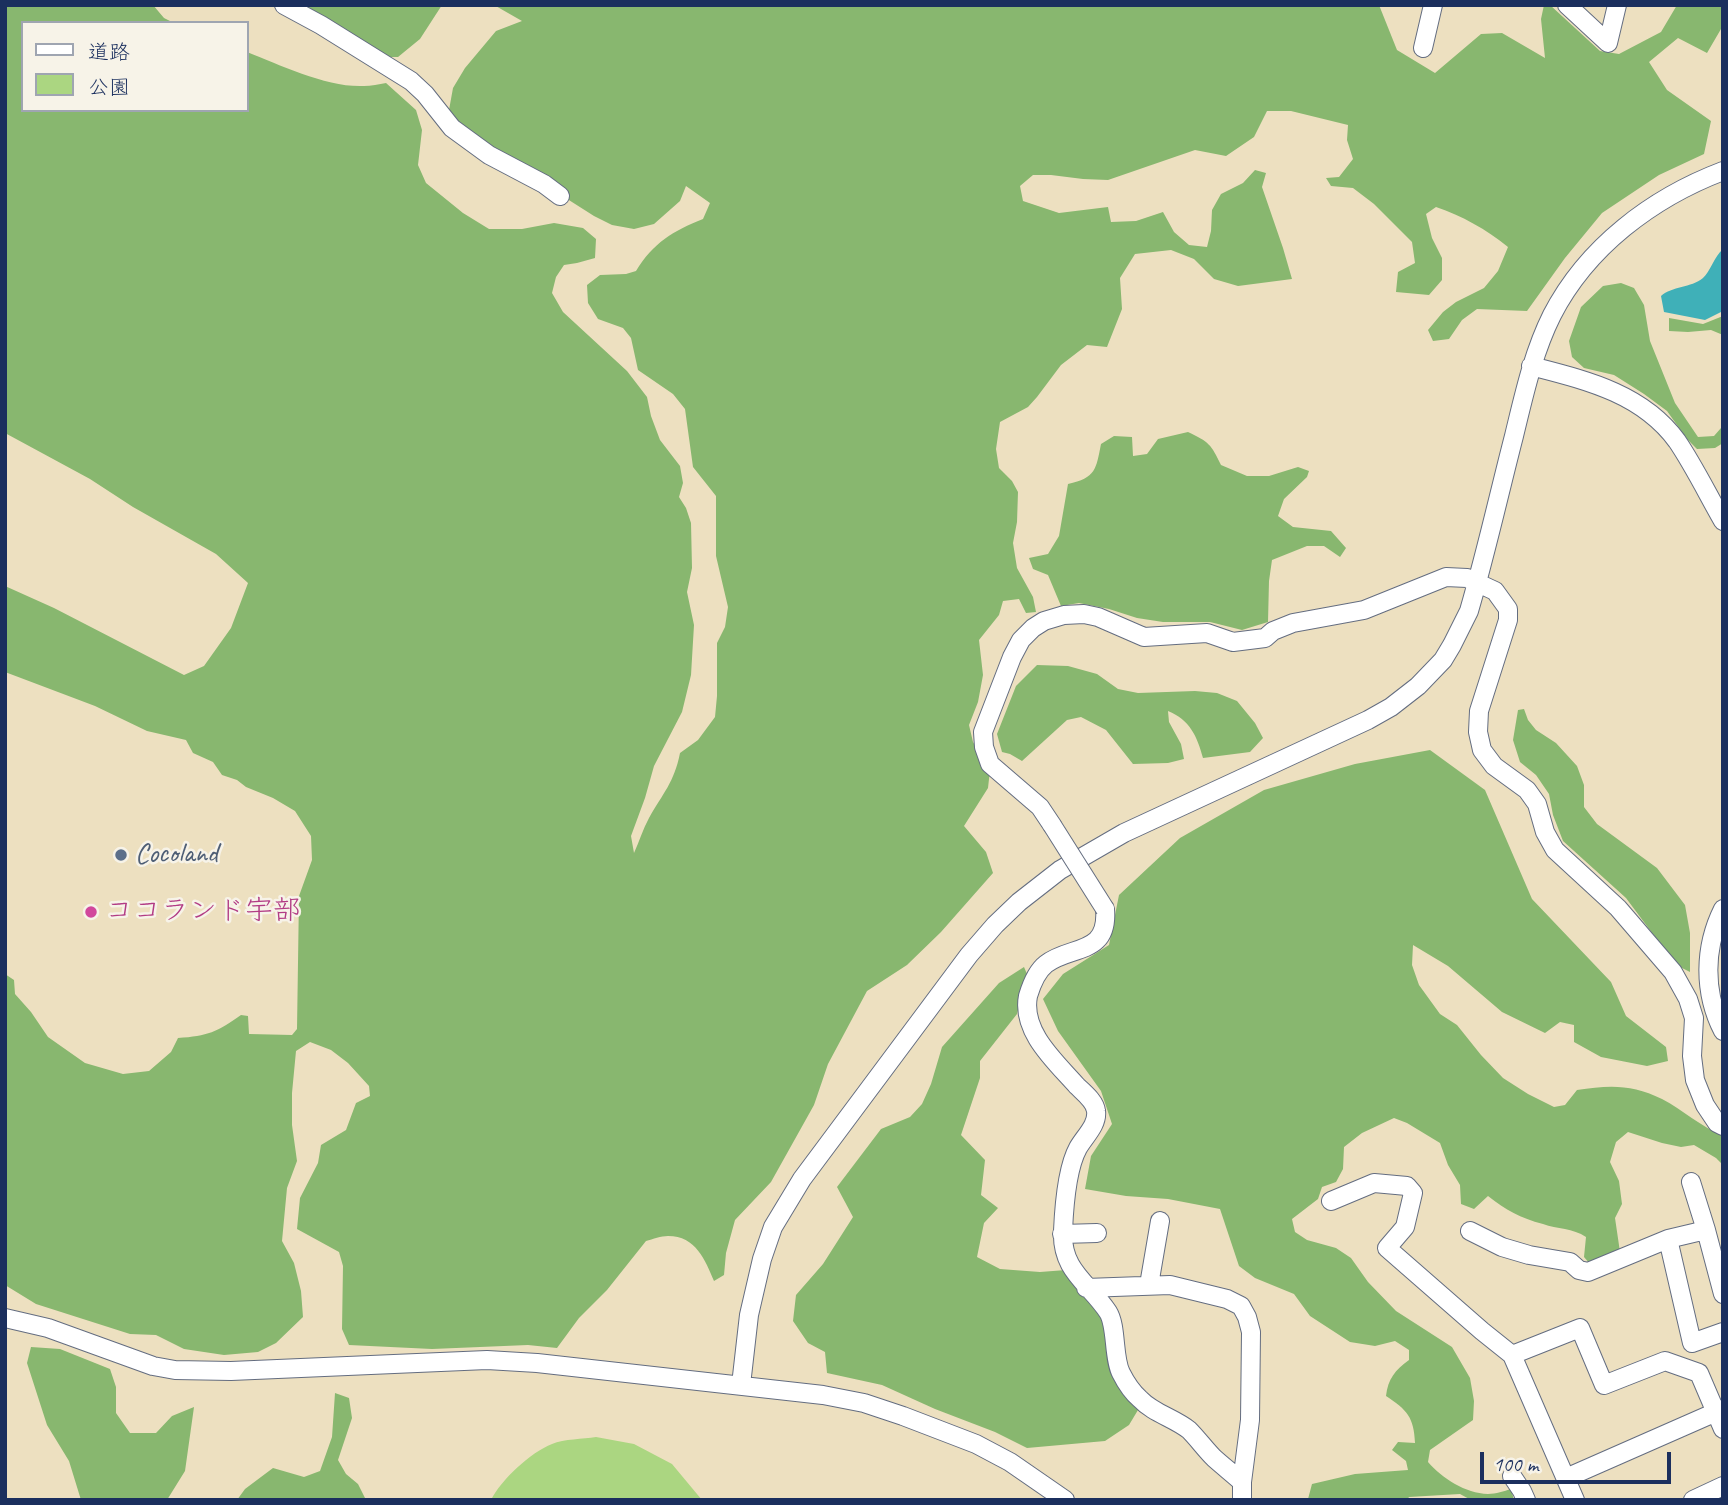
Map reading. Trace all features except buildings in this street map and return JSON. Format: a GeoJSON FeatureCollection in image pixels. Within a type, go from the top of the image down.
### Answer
{"type":"FeatureCollection","features":[{"type":"Feature","properties":{"kind":"street"},"geometry":{"type":"LineString","coordinates":[[284,5],[411,81],[452,128],[489,155],[544,184],[560,196]]}},
{"type":"Feature","properties":{"kind":"street"},"geometry":{"type":"LineString","coordinates":[[1423,48],[1433,5]]}},
{"type":"Feature","properties":{"kind":"street"},"geometry":{"type":"LineString","coordinates":[[1567,5],[1608,43],[1617,5]]}},
{"type":"Feature","properties":{"kind":"street"},"geometry":{"type":"LineString","coordinates":[[741,1385],[748,1315],[774,1227],[802,1179],[961,966],[995,925],[1060,870],[1124,833],[1368,720],[1391,707],[1418,686],[1443,660],[1469,611],[1531,366],[1563,294],[1606,243],[1623,228],[1684,188],[1723,171]]}},
{"type":"Feature","properties":{"kind":"street"},"geometry":{"type":"LineString","coordinates":[[1531,366],[1620,393],[1651,413],[1678,442],[1723,521]]}},
{"type":"Feature","properties":{"kind":"street"},"geometry":{"type":"LineString","coordinates":[[1242,1491],[1186,1428],[1140,1399],[1120,1372],[1110,1314],[1066,1259],[1062,1234],[1071,1167],[1077,1149],[1093,1125],[1096,1111],[1090,1100],[1033,1032],[1028,1014],[1028,997],[1035,979],[1045,965],[1092,944],[1100,935],[1106,921],[1105,909],[1040,807],[990,764],[984,747],[983,732],[1012,657],[1021,640],[1033,628],[1044,621],[1064,615],[1084,614],[1098,617],[1144,637],[1207,633],[1233,642],[1265,638],[1273,631],[1293,623],[1363,610],[1446,577],[1467,578],[1495,591],[1508,609],[1508,620],[1479,711],[1478,732],[1482,750],[1494,766],[1527,790],[1537,804],[1545,832],[1555,850],[1618,908],[1673,972],[1688,999],[1694,1018],[1692,1056],[1695,1080],[1705,1105],[1717,1123],[1723,1126]]}},
{"type":"Feature","properties":{"kind":"street"},"geometry":{"type":"LineString","coordinates":[[1723,909],[1711,940],[1708,977],[1710,996],[1723,1031]]}},
{"type":"Feature","properties":{"kind":"street"},"geometry":{"type":"LineString","coordinates":[[1691,1182],[1723,1294]]}},
{"type":"Feature","properties":{"kind":"street"},"geometry":{"type":"LineString","coordinates":[[1331,1201],[1374,1183],[1407,1186],[1413,1193],[1405,1227],[1387,1248],[1512,1355],[1576,1500]]}},
{"type":"Feature","properties":{"kind":"street"},"geometry":{"type":"LineString","coordinates":[[1149,1285],[1160,1221]]}},
{"type":"Feature","properties":{"kind":"street"},"geometry":{"type":"LineString","coordinates":[[1470,1231],[1502,1247],[1570,1262],[1579,1270],[1588,1272],[1668,1239],[1706,1230]]}},
{"type":"Feature","properties":{"kind":"street"},"geometry":{"type":"LineString","coordinates":[[1062,1234],[1097,1233]]}},
{"type":"Feature","properties":{"kind":"street"},"geometry":{"type":"LineString","coordinates":[[1668,1239],[1692,1343],[1723,1332]]}},
{"type":"Feature","properties":{"kind":"street"},"geometry":{"type":"LineString","coordinates":[[1086,1287],[1170,1285],[1227,1299],[1241,1306],[1248,1317],[1251,1332],[1251,1420],[1242,1491]]}},
{"type":"Feature","properties":{"kind":"street"},"geometry":{"type":"LineString","coordinates":[[5,1318],[48,1328],[153,1366],[175,1370],[231,1371],[487,1360],[537,1363],[823,1395],[864,1403],[976,1444],[1010,1462],[1065,1500]]}},
{"type":"Feature","properties":{"kind":"street"},"geometry":{"type":"LineString","coordinates":[[1512,1355],[1580,1328],[1604,1385],[1665,1361],[1699,1373],[1719,1410],[1723,1429]]}},
{"type":"Feature","properties":{"kind":"street"},"geometry":{"type":"LineString","coordinates":[[1566,1478],[1719,1410]]}},
{"type":"Feature","properties":{"kind":"street"},"geometry":{"type":"LineString","coordinates":[[1512,1476],[1526,1500]]}},
{"type":"Feature","properties":{"kind":"street"},"geometry":{"type":"LineString","coordinates":[[1693,1500],[1723,1486]]}},
{"type":"Feature","properties":{"kind":"green space"},"geometry":{"type":"Polygon","coordinates":[[[5,5],[153,5],[170,21],[21,21],[21,112],[248,112],[248,52],[304,75],[335,83],[364,86],[386,83],[416,110],[422,130],[418,165],[426,183],[463,213],[489,229],[522,229],[554,223],[583,228],[596,239],[595,258],[564,265],[556,277],[552,293],[563,312],[627,371],[647,397],[660,440],[680,466],[683,483],[679,497],[691,523],[692,568],[687,592],[694,625],[691,675],[682,712],[654,766],[631,836],[634,853],[647,822],[671,780],[680,753],[698,740],[715,717],[717,643],[725,627],[728,607],[716,556],[716,496],[693,467],[685,409],[673,394],[638,370],[631,338],[623,328],[598,319],[588,303],[587,285],[600,275],[636,271],[649,253],[665,239],[703,219],[710,203],[686,186],[680,201],[654,224],[634,229],[612,225],[487,148],[461,146],[452,135],[449,110],[453,88],[465,68],[496,31],[522,21],[494,5],[1379,5],[1397,50],[1435,73],[1481,34],[1502,33],[1545,58],[1541,19],[1544,5],[1550,5],[1600,51],[1619,54],[1661,32],[1677,5],[1723,5],[1723,29],[1707,53],[1678,38],[1649,62],[1667,90],[1711,121],[1704,154],[1659,175],[1602,213],[1527,311],[1477,309],[1462,320],[1449,339],[1433,341],[1428,330],[1443,312],[1456,302],[1484,288],[1498,271],[1508,247],[1474,224],[1436,207],[1426,214],[1432,238],[1442,258],[1442,280],[1429,295],[1396,292],[1398,272],[1415,263],[1412,242],[1374,204],[1353,188],[1331,186],[1326,178],[1339,177],[1353,159],[1347,140],[1348,125],[1291,111],[1267,111],[1254,137],[1226,156],[1195,150],[1108,180],[1033,175],[1020,186],[1023,201],[1059,213],[1108,207],[1111,222],[1136,221],[1163,212],[1174,232],[1189,245],[1207,247],[1212,210],[1221,194],[1243,183],[1255,170],[1266,173],[1262,187],[1292,279],[1238,286],[1214,279],[1194,259],[1171,250],[1135,254],[1120,278],[1122,309],[1107,347],[1087,345],[1061,365],[1028,407],[1000,422],[996,449],[999,468],[1012,481],[1018,492],[1013,543],[1017,568],[1033,597],[1036,612],[1026,613],[1019,599],[1003,601],[999,615],[979,640],[983,675],[978,702],[969,725],[973,742],[990,770],[988,788],[964,826],[986,852],[993,873],[941,932],[907,965],[867,991],[828,1064],[814,1105],[771,1182],[735,1220],[726,1253],[724,1275],[714,1281],[703,1258],[686,1240],[663,1236],[646,1241],[607,1290],[579,1318],[557,1348],[528,1345],[432,1349],[349,1345],[342,1329],[343,1266],[339,1252],[297,1229],[300,1198],[318,1163],[321,1145],[346,1130],[356,1103],[370,1096],[369,1086],[348,1063],[331,1050],[310,1042],[296,1051],[292,1125],[297,1161],[287,1188],[282,1241],[294,1263],[301,1291],[303,1317],[276,1343],[258,1352],[224,1355],[184,1349],[156,1335],[130,1334],[36,1304],[5,1285],[5,974],[14,980],[15,994],[48,1037],[85,1063],[123,1074],[149,1071],[171,1052],[178,1038],[212,1032],[241,1015],[248,1016],[249,1034],[292,1035],[297,1029],[299,896],[312,860],[311,836],[295,811],[237,780],[222,775],[213,762],[193,753],[186,740],[147,731],[95,706],[5,672],[5,586],[54,608],[184,675],[204,666],[231,628],[248,583],[216,554],[90,479],[5,433],[5,5]]]}},
{"type":"Feature","properties":{"kind":"green space"},"geometry":{"type":"Polygon","coordinates":[[[295,5],[442,5],[420,39],[398,57],[383,57],[295,5]]]}},
{"type":"Feature","properties":{"kind":"green space"},"geometry":{"type":"Polygon","coordinates":[[[1621,283],[1634,288],[1644,305],[1650,341],[1675,403],[1698,437],[1714,436],[1721,428],[1723,411],[1723,443],[1715,448],[1697,449],[1667,411],[1644,394],[1614,375],[1584,368],[1572,357],[1569,341],[1581,307],[1603,286],[1621,283]]]}},
{"type":"Feature","properties":{"kind":"green space"},"geometry":{"type":"Polygon","coordinates":[[[1723,316],[1723,335],[1711,330],[1669,331],[1669,318],[1703,324],[1723,316]]]}},
{"type":"Feature","properties":{"kind":"green space"},"geometry":{"type":"Polygon","coordinates":[[[1188,432],[1209,444],[1221,465],[1247,476],[1269,476],[1298,467],[1309,471],[1307,477],[1284,499],[1278,516],[1293,527],[1331,531],[1346,548],[1340,557],[1324,546],[1307,546],[1272,560],[1268,622],[1242,630],[1210,622],[1163,622],[1137,618],[1079,603],[1061,606],[1048,575],[1033,569],[1029,558],[1048,554],[1059,536],[1068,484],[1084,479],[1093,471],[1101,444],[1114,436],[1132,437],[1133,456],[1147,454],[1158,439],[1188,432]]]}},
{"type":"Feature","properties":{"kind":"green space"},"geometry":{"type":"Polygon","coordinates":[[[1037,665],[1068,666],[1097,674],[1118,689],[1138,693],[1217,693],[1237,701],[1263,738],[1250,752],[1203,758],[1192,730],[1182,719],[1168,711],[1169,722],[1181,744],[1184,759],[1168,763],[1133,764],[1106,730],[1081,717],[1067,720],[1022,761],[1002,752],[997,734],[1016,686],[1037,665]]]}},
{"type":"Feature","properties":{"kind":"green space"},"geometry":{"type":"Polygon","coordinates":[[[1524,709],[1536,730],[1556,743],[1577,766],[1584,785],[1584,807],[1597,824],[1657,868],[1685,905],[1690,933],[1690,972],[1676,965],[1626,898],[1563,841],[1553,815],[1549,794],[1536,775],[1520,762],[1513,740],[1518,710],[1524,709]]]}},
{"type":"Feature","properties":{"kind":"green space"},"geometry":{"type":"Polygon","coordinates":[[[1430,750],[1485,790],[1532,899],[1611,982],[1626,1016],[1666,1047],[1668,1061],[1647,1066],[1601,1057],[1574,1042],[1574,1025],[1560,1022],[1545,1033],[1502,1012],[1448,966],[1413,945],[1412,965],[1419,985],[1440,1014],[1457,1025],[1503,1078],[1528,1094],[1554,1107],[1565,1105],[1577,1090],[1589,1088],[1620,1087],[1651,1094],[1723,1136],[1723,1165],[1694,1145],[1681,1147],[1628,1132],[1616,1142],[1610,1162],[1619,1181],[1622,1204],[1615,1218],[1620,1252],[1590,1264],[1584,1257],[1586,1237],[1581,1234],[1527,1219],[1488,1196],[1474,1209],[1461,1204],[1460,1185],[1448,1165],[1440,1143],[1407,1123],[1394,1118],[1362,1133],[1344,1147],[1343,1169],[1336,1182],[1322,1187],[1318,1199],[1292,1219],[1295,1232],[1307,1240],[1336,1248],[1351,1258],[1368,1282],[1396,1311],[1452,1347],[1470,1378],[1474,1401],[1473,1420],[1430,1450],[1428,1462],[1440,1474],[1463,1488],[1488,1494],[1511,1489],[1514,1500],[1471,1500],[1460,1494],[1409,1497],[1407,1500],[1309,1500],[1312,1484],[1355,1474],[1408,1470],[1406,1461],[1392,1450],[1398,1442],[1415,1443],[1411,1420],[1404,1410],[1386,1396],[1393,1375],[1409,1360],[1409,1350],[1395,1341],[1375,1346],[1350,1342],[1310,1316],[1294,1294],[1255,1278],[1239,1266],[1220,1209],[1168,1199],[1085,1189],[1091,1156],[1112,1124],[1101,1091],[1058,1031],[1043,999],[1063,974],[1109,945],[1119,895],[1180,838],[1264,790],[1355,764],[1430,750]]]}},
{"type":"Feature","properties":{"kind":"green space"},"geometry":{"type":"Polygon","coordinates":[[[1024,967],[1027,974],[1017,1014],[980,1061],[980,1078],[961,1135],[985,1160],[981,1195],[998,1208],[984,1223],[977,1257],[1000,1269],[1040,1272],[1066,1270],[1104,1311],[1108,1335],[1138,1410],[1129,1425],[1105,1441],[1027,1448],[882,1385],[827,1373],[825,1352],[808,1343],[793,1321],[796,1295],[823,1264],[853,1217],[837,1187],[881,1129],[910,1117],[922,1104],[942,1047],[999,983],[1024,967]]]}},
{"type":"Feature","properties":{"kind":"green space"},"geometry":{"type":"Polygon","coordinates":[[[31,1347],[60,1349],[110,1369],[116,1387],[116,1413],[130,1433],[156,1433],[172,1416],[194,1407],[185,1471],[167,1500],[81,1500],[69,1461],[47,1425],[27,1363],[31,1347]]]}},
{"type":"Feature","properties":{"kind":"green space"},"geometry":{"type":"Polygon","coordinates":[[[335,1393],[349,1398],[352,1418],[338,1460],[346,1474],[358,1484],[366,1500],[237,1500],[245,1489],[273,1468],[304,1477],[320,1471],[332,1437],[335,1393]]]}},
{"type":"Feature","properties":{"kind":"green space"},"geometry":{"type":"Polygon","coordinates":[[[596,1437],[634,1444],[672,1464],[702,1500],[491,1500],[509,1476],[544,1448],[562,1441],[596,1437]]]}},
{"type":"Feature","properties":{"kind":"water"},"geometry":{"type":"Polygon","coordinates":[[[1723,249],[1723,311],[1705,320],[1664,312],[1661,296],[1703,278],[1723,249]]]}},
{"type":"Feature","properties":{"kind":"place","name":"Cocoland"},"geometry":{"type":"Point","coordinates":[121,855]}},
{"type":"Feature","properties":{"kind":"place","name":"ココランド宇部"},"geometry":{"type":"Point","coordinates":[91,912]}}]}
